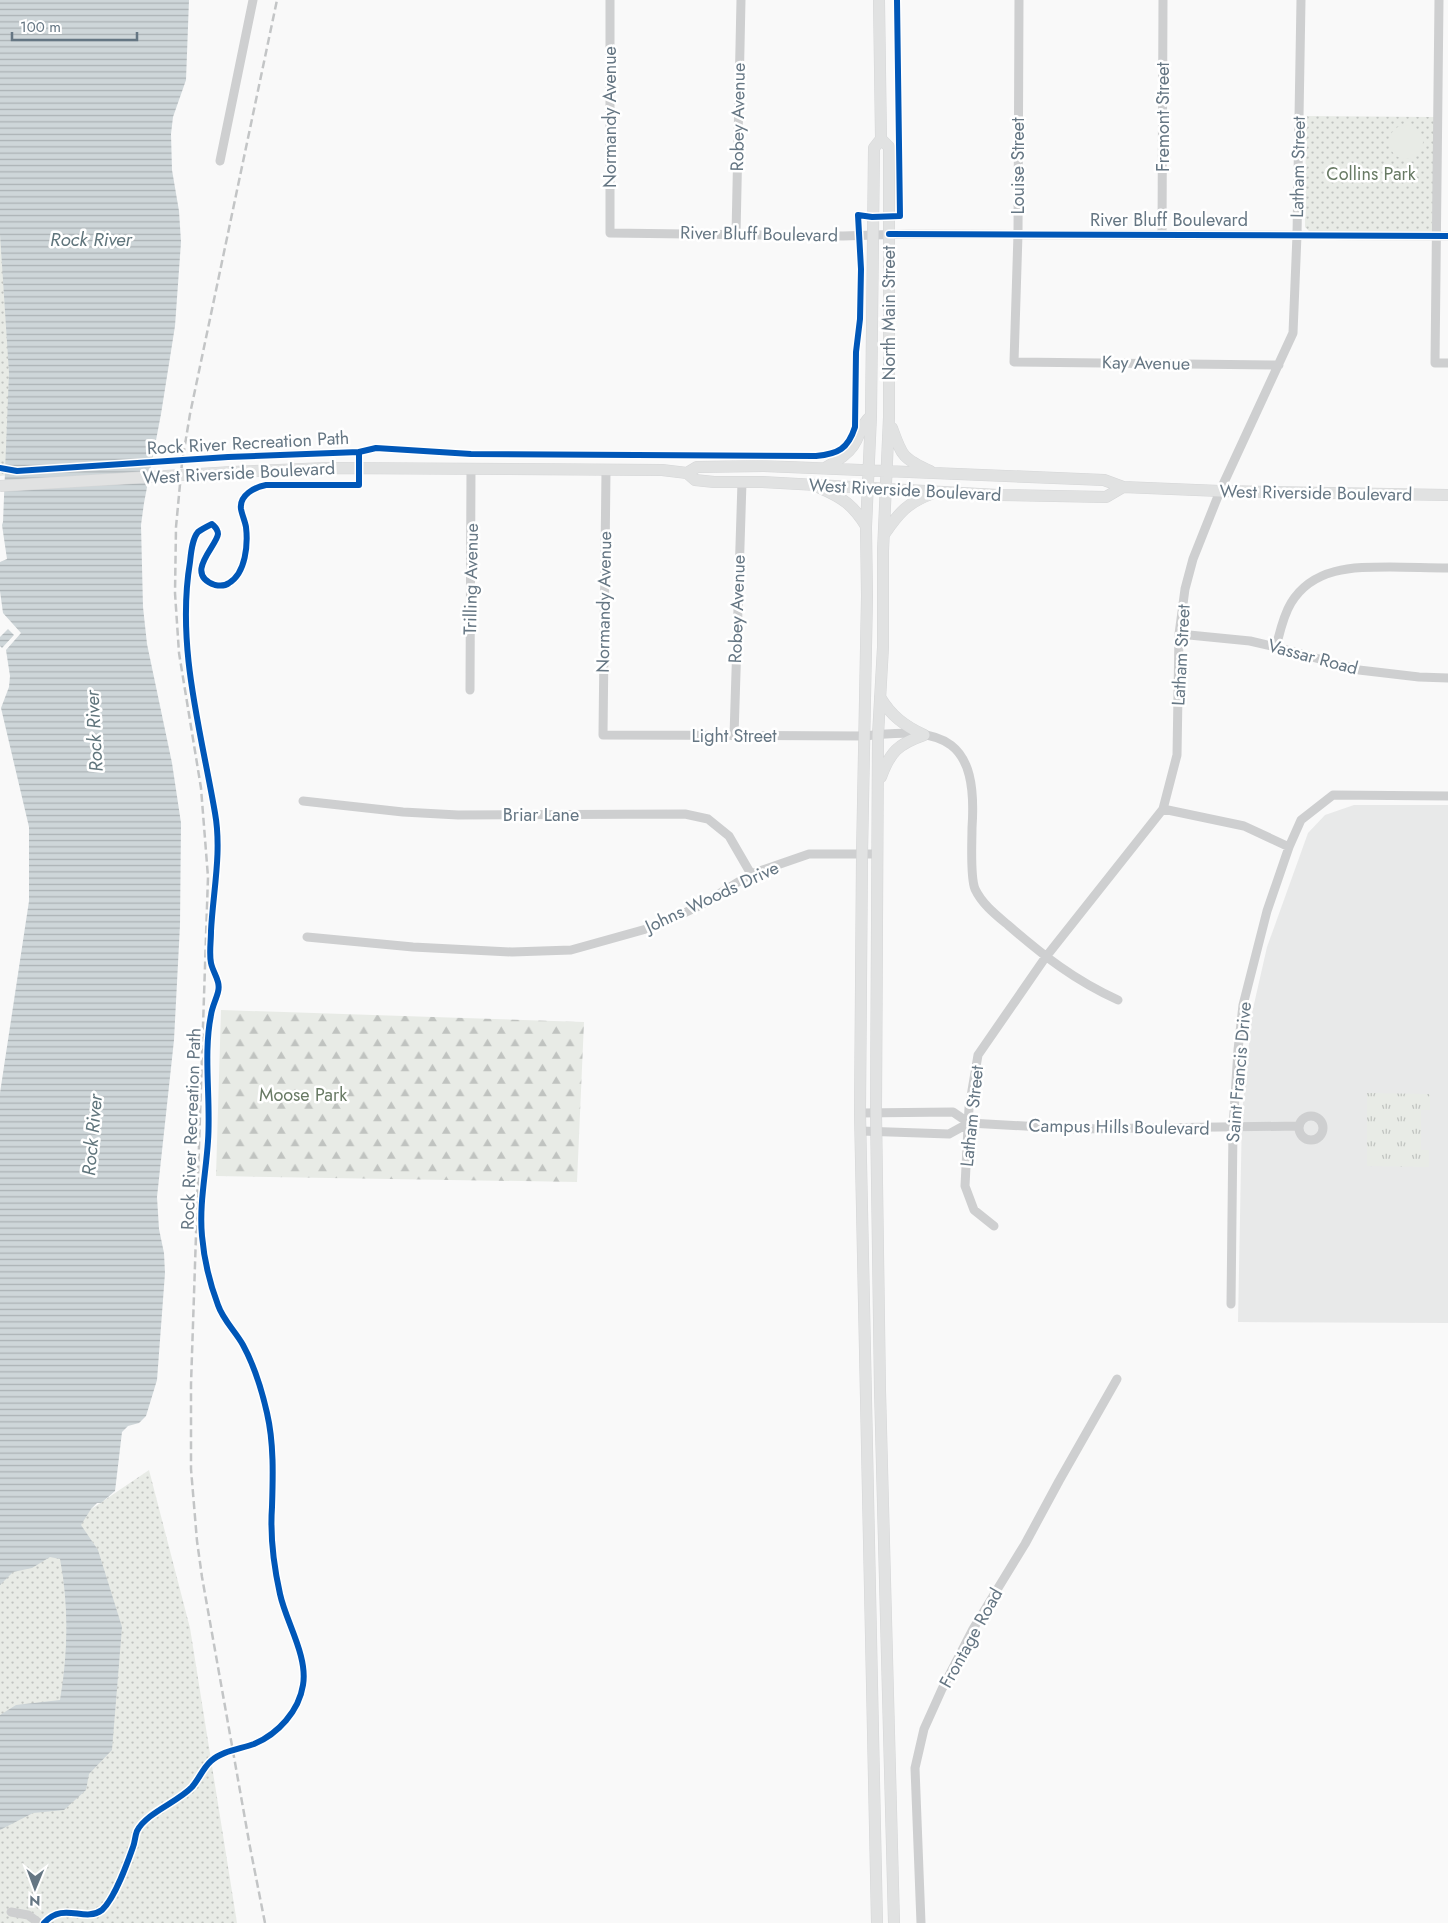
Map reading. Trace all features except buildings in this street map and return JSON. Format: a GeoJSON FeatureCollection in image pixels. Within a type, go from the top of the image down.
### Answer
{"type":"FeatureCollection","features":[{"type":"Feature","properties":{"kind":"main road","name":"North Main Street"},"geometry":{"type":"LineString","coordinates":[[877,1923],[860,1113],[866,527],[871,416],[872,234],[874,148],[881,139],[879,0]]}},
{"type":"Feature","properties":{"kind":"main road","name":"North Main Street"},"geometry":{"type":"LineString","coordinates":[[881,139],[889,147],[889,418],[884,534],[883,648],[878,735],[876,1112],[880,1390],[894,1923]]}},
{"type":"Feature","properties":{"kind":"main road"},"geometry":{"type":"LineString","coordinates":[[825,468],[835,463],[852,447],[862,423],[871,416]]}},
{"type":"Feature","properties":{"kind":"main road"},"geometry":{"type":"LineString","coordinates":[[889,418],[900,452],[914,463],[934,473]]}},
{"type":"Feature","properties":{"kind":"main road","name":"West Riverside Boulevard"},"geometry":{"type":"LineString","coordinates":[[687,473],[697,466],[825,468],[1104,480],[1123,487],[1220,491],[1448,495]]}},
{"type":"Feature","properties":{"kind":"main road","name":"West Riverside Boulevard"},"geometry":{"type":"LineString","coordinates":[[0,486],[326,468],[662,470],[687,473],[695,480],[887,490],[1106,497],[1123,487]]}},
{"type":"Feature","properties":{"kind":"main road"},"geometry":{"type":"LineString","coordinates":[[811,485],[838,496],[850,504],[866,527]]}},
{"type":"Feature","properties":{"kind":"main road"},"geometry":{"type":"LineString","coordinates":[[884,534],[905,508],[913,502],[936,492]]}},
{"type":"Feature","properties":{"kind":"main road"},"geometry":{"type":"LineString","coordinates":[[880,697],[899,721],[924,735]]}},
{"type":"Feature","properties":{"kind":"main road"},"geometry":{"type":"LineString","coordinates":[[878,784],[889,756],[906,742],[924,735]]}},
{"type":"Feature","properties":{"kind":"street"},"geometry":{"type":"LineString","coordinates":[[220,161],[253,0]]}},
{"type":"Feature","properties":{"kind":"street","name":"Normandy Avenue"},"geometry":{"type":"LineString","coordinates":[[610,0],[610,233]]}},
{"type":"Feature","properties":{"kind":"street","name":"Robey Avenue"},"geometry":{"type":"LineString","coordinates":[[736,234],[741,0]]}},
{"type":"Feature","properties":{"kind":"street","name":"Louise Street"},"geometry":{"type":"LineString","coordinates":[[1014,362],[1018,234],[1019,0]]}},
{"type":"Feature","properties":{"kind":"street","name":"Fremont Street"},"geometry":{"type":"LineString","coordinates":[[1162,235],[1163,0]]}},
{"type":"Feature","properties":{"kind":"street","name":"Latham Street"},"geometry":{"type":"LineString","coordinates":[[994,1226],[974,1210],[965,1186],[969,1108],[978,1055],[1046,958],[1163,809],[1177,755],[1179,634],[1185,589],[1193,559],[1220,491],[1293,333],[1297,235],[1301,0]]}},
{"type":"Feature","properties":{"kind":"street"},"geometry":{"type":"LineString","coordinates":[[1439,0],[1435,363],[1448,363]]}},
{"type":"Feature","properties":{"kind":"street","name":"River Bluff Boulevard"},"geometry":{"type":"LineString","coordinates":[[610,233],[843,236],[872,234],[1448,236]]}},
{"type":"Feature","properties":{"kind":"street","name":"Kay Avenue"},"geometry":{"type":"LineString","coordinates":[[1014,362],[1279,365]]}},
{"type":"Feature","properties":{"kind":"street","name":"Trilling Avenue"},"geometry":{"type":"LineString","coordinates":[[470,690],[471,469]]}},
{"type":"Feature","properties":{"kind":"street","name":"Normandy Avenue"},"geometry":{"type":"LineString","coordinates":[[603,735],[606,470]]}},
{"type":"Feature","properties":{"kind":"street","name":"Robey Avenue"},"geometry":{"type":"LineString","coordinates":[[734,736],[742,482]]}},
{"type":"Feature","properties":{"kind":"street"},"geometry":{"type":"LineString","coordinates":[[1276,647],[1284,618],[1291,603],[1310,582],[1324,574],[1354,567],[1448,568]]}},
{"type":"Feature","properties":{"kind":"street","name":"Vassar Road"},"geometry":{"type":"LineString","coordinates":[[1179,634],[1250,641],[1359,670],[1419,677],[1448,678]]}},
{"type":"Feature","properties":{"kind":"street","name":"Light Street"},"geometry":{"type":"LineString","coordinates":[[603,735],[864,736],[903,733],[924,735],[948,742],[958,751],[970,776],[973,816],[971,849],[975,888],[987,907],[1046,958],[1091,988],[1118,1000]]}},
{"type":"Feature","properties":{"kind":"street","name":"Saint Francis Drive"},"geometry":{"type":"LineString","coordinates":[[1231,1304],[1234,1128],[1238,1050],[1243,1005],[1267,911],[1289,847],[1301,820],[1333,795],[1448,796]]}},
{"type":"Feature","properties":{"kind":"street","name":"Briar Lane"},"geometry":{"type":"LineString","coordinates":[[303,801],[403,812],[458,815],[685,814],[708,819],[728,836],[751,874]]}},
{"type":"Feature","properties":{"kind":"street"},"geometry":{"type":"LineString","coordinates":[[1163,809],[1244,826],[1289,847]]}},
{"type":"Feature","properties":{"kind":"street","name":"Johns Woods Drive"},"geometry":{"type":"LineString","coordinates":[[307,937],[423,948],[512,952],[571,950],[657,926],[701,905],[751,874],[809,854],[878,854]]}},
{"type":"Feature","properties":{"kind":"street","name":"Campus Hills Boulevard"},"geometry":{"type":"LineString","coordinates":[[860,1113],[953,1112],[969,1122],[1077,1129],[1299,1126]]}},
{"type":"Feature","properties":{"kind":"street"},"geometry":{"type":"LineString","coordinates":[[861,1130],[949,1134],[969,1122]]}},
{"type":"Feature","properties":{"kind":"street","name":"Frontage Road"},"geometry":{"type":"LineString","coordinates":[[921,1923],[915,1768],[924,1729],[973,1629],[1025,1544],[1117,1379]]}},
{"type":"Feature","properties":{"kind":"street"},"geometry":{"type":"LineString","coordinates":[[11,1912],[28,1915],[39,1923]]}},
{"type":"Feature","properties":{"kind":"shaded area"},"geometry":{"type":"Polygon","coordinates":[[[1354,805],[1448,805],[1448,1323],[1238,1322],[1242,1113],[1252,1013],[1267,947],[1308,833],[1325,815],[1354,805]]]}},
{"type":"Feature","properties":{"kind":"green space","name":"Collins Park"},"geometry":{"type":"Polygon","coordinates":[[[1306,116],[1436,117],[1432,231],[1309,231],[1305,227],[1306,116]]]}},
{"type":"Feature","properties":{"kind":"green space"},"geometry":{"type":"Polygon","coordinates":[[[1406,125],[1418,130],[1423,142],[1418,154],[1406,159],[1394,154],[1389,142],[1394,130],[1406,125]]]}},
{"type":"Feature","properties":{"kind":"green space"},"geometry":{"type":"Polygon","coordinates":[[[0,190],[9,309],[9,475],[0,476],[0,190]]]}},
{"type":"Feature","properties":{"kind":"green space","name":"Moose Park"},"geometry":{"type":"Polygon","coordinates":[[[221,1010],[584,1022],[577,1182],[216,1176],[221,1010]]]}},
{"type":"Feature","properties":{"kind":"green space"},"geometry":{"type":"Polygon","coordinates":[[[1367,1093],[1430,1094],[1430,1110],[1421,1110],[1421,1150],[1429,1150],[1429,1167],[1367,1166],[1367,1093]]]}},
{"type":"Feature","properties":{"kind":"green space"},"geometry":{"type":"Polygon","coordinates":[[[149,1470],[190,1628],[237,1923],[0,1923],[0,1571],[149,1470]]]}},
{"type":"Feature","properties":{"kind":"water","name":"Rock River"},"geometry":{"type":"Polygon","coordinates":[[[0,0],[189,0],[186,80],[173,117],[171,134],[172,170],[179,211],[181,242],[175,326],[141,525],[143,607],[147,644],[172,763],[181,823],[180,925],[174,1040],[157,1197],[165,1273],[157,1380],[146,1416],[139,1423],[128,1426],[122,1432],[115,1491],[91,1509],[81,1525],[98,1550],[122,1627],[112,1750],[89,1774],[86,1790],[64,1810],[33,1813],[0,1830],[0,1715],[16,1705],[60,1700],[65,1665],[66,1612],[60,1559],[50,1557],[32,1568],[13,1572],[0,1585],[0,1093],[29,901],[29,827],[1,708],[9,687],[10,676],[6,650],[21,633],[3,613],[0,591],[0,562],[7,559],[2,525],[9,373],[0,234],[0,0]]]}},
{"type":"Feature","properties":{"kind":"water"},"geometry":{"type":"Polygon","coordinates":[[[8,629],[14,635],[2,648],[0,646],[0,637],[8,629]]]}},
{"type":"Feature","properties":{"kind":"railway"},"geometry":{"type":"LineString","coordinates":[[265,1923],[202,1577],[191,1469],[191,1384],[208,877],[201,788],[179,653],[175,593],[176,527],[182,463],[190,414],[277,0]]}},
{"type":"Feature","properties":{"kind":"cycle path","name":"Rock River Recreation Path"},"geometry":{"type":"LineString","coordinates":[[359,452],[376,448],[471,454],[816,456],[830,454],[841,449],[849,441],[855,427],[856,352],[860,319],[861,269],[858,215],[872,217],[900,216],[897,0]]}},
{"type":"Feature","properties":{"kind":"cycle path"},"geometry":{"type":"LineString","coordinates":[[889,234],[1448,236]]}},
{"type":"Feature","properties":{"kind":"cycle path","name":"Rock River Recreation Path"},"geometry":{"type":"LineString","coordinates":[[0,468],[17,471],[228,457],[359,452],[359,485],[266,485],[249,492],[241,504],[247,534],[245,558],[235,578],[227,584],[222,586],[215,585],[206,580],[202,574],[204,560],[216,539],[217,529],[212,524],[198,532],[192,546],[186,594],[188,657],[197,720],[215,813],[218,842],[210,951],[211,963],[219,988],[209,1030],[207,1061],[209,1125],[202,1200],[202,1236],[212,1289],[223,1316],[247,1353],[257,1378],[267,1413],[272,1448],[272,1540],[274,1562],[283,1605],[300,1651],[304,1674],[301,1695],[292,1712],[279,1728],[263,1740],[215,1758],[203,1770],[192,1787],[141,1825],[137,1831],[134,1845],[120,1880],[107,1905],[102,1910],[88,1914],[59,1914],[51,1917],[44,1923]]}}]}
